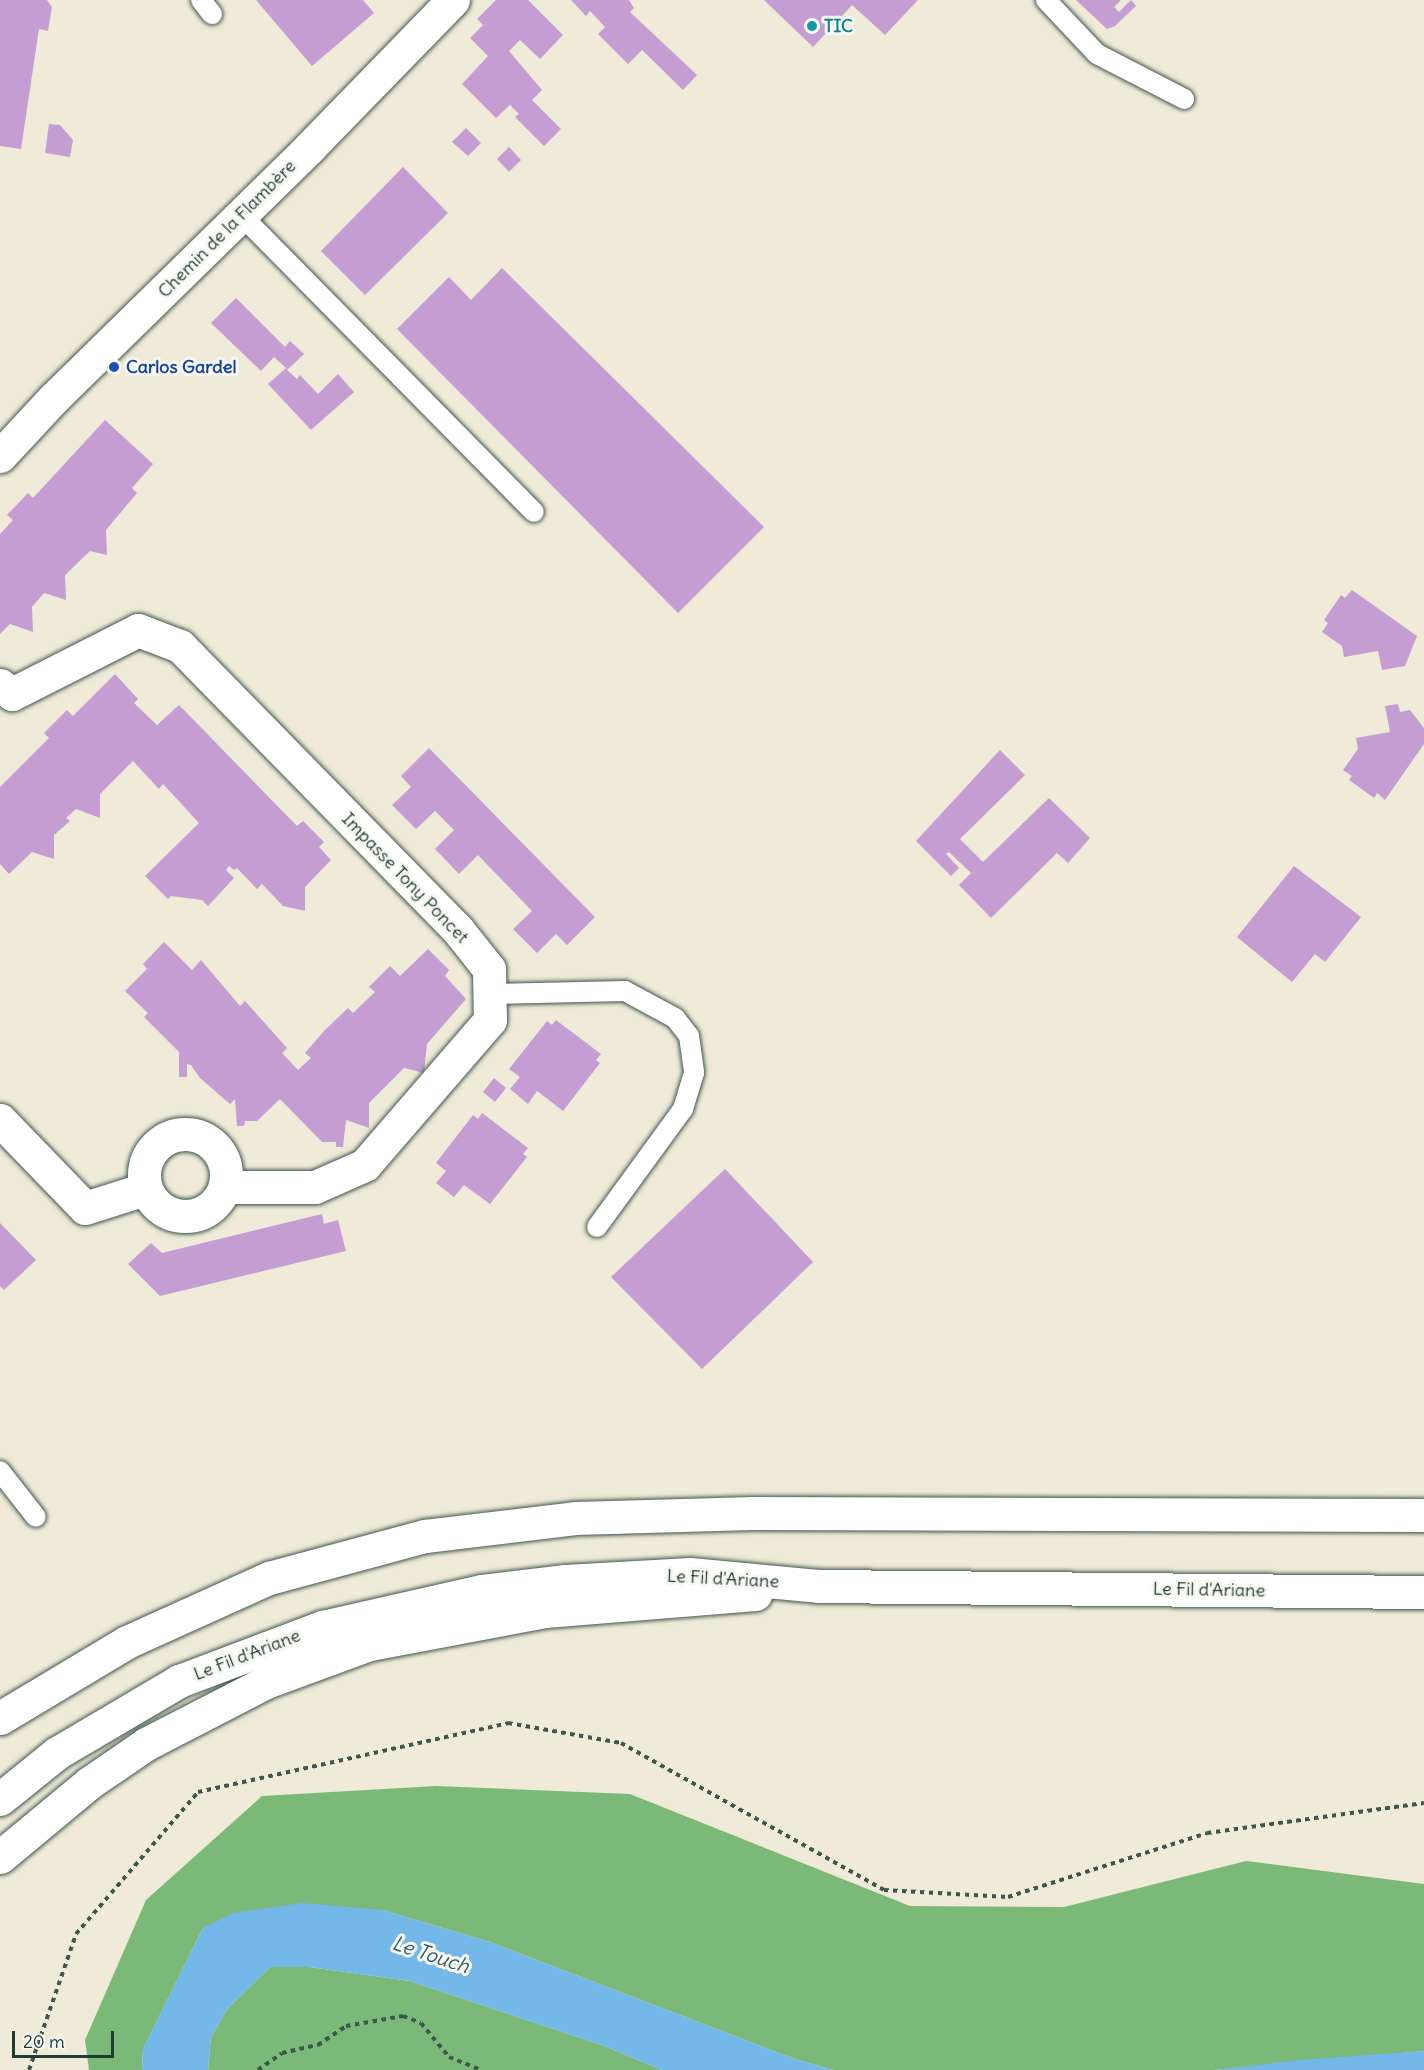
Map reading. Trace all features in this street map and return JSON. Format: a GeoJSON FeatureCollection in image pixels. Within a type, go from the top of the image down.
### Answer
{"type":"FeatureCollection","features":[{"type":"Feature","properties":{"kind":"main road","name":"Chemin de la Flambère"},"geometry":{"type":"LineString","coordinates":[[0,456],[53,399],[241,215],[453,0]]}},
{"type":"Feature","properties":{"kind":"main road","name":"Impasse Tony Poncet"},"geometry":{"type":"LineString","coordinates":[[4,697],[138,630],[180,646],[458,930],[489,969],[492,994],[490,1020],[365,1165],[315,1187],[227,1187]]}},
{"type":"Feature","properties":{"kind":"main road"},"geometry":{"type":"LineString","coordinates":[[0,1120],[85,1208],[146,1189]]}},
{"type":"Feature","properties":{"kind":"main road"},"geometry":{"type":"LineString","coordinates":[[179,1133],[206,1138],[219,1152],[225,1160],[227,1187],[206,1212],[181,1217],[154,1203],[146,1189],[143,1176],[151,1151],[179,1133]]}},
{"type":"Feature","properties":{"kind":"main road"},"geometry":{"type":"LineString","coordinates":[[0,1718],[127,1642],[268,1578],[425,1536],[575,1518],[753,1513],[1424,1515]]}},
{"type":"Feature","properties":{"kind":"main road","name":"Le Fil d'Ariane"},"geometry":{"type":"LineString","coordinates":[[0,1799],[57,1753],[179,1681],[322,1627],[395,1608],[553,1582],[667,1575],[819,1586],[1424,1592]]}},
{"type":"Feature","properties":{"kind":"main road"},"geometry":{"type":"LineString","coordinates":[[0,1857],[89,1783],[146,1744],[266,1682],[370,1644],[545,1611],[694,1601],[819,1586]]}},
{"type":"Feature","properties":{"kind":"lane"},"geometry":{"type":"LineString","coordinates":[[1046,0],[1097,54],[1184,99]]}},
{"type":"Feature","properties":{"kind":"lane"},"geometry":{"type":"LineString","coordinates":[[241,215],[534,512]]}},
{"type":"Feature","properties":{"kind":"lane"},"geometry":{"type":"LineString","coordinates":[[492,994],[625,991],[675,1018],[689,1036],[694,1072],[683,1109],[597,1227]]}},
{"type":"Feature","properties":{"kind":"lane"},"geometry":{"type":"LineString","coordinates":[[0,1471],[36,1517]]}},
{"type":"Feature","properties":{"kind":"path"},"geometry":{"type":"LineString","coordinates":[[29,2070],[76,1934],[198,1792],[508,1723],[621,1743],[884,1890],[1008,1897],[1207,1833],[1424,1803]]}},
{"type":"Feature","properties":{"kind":"path"},"geometry":{"type":"LineString","coordinates":[[258,2070],[282,2053],[318,2045],[345,2026],[404,2016],[421,2023],[449,2057],[482,2070]]}},
{"type":"Feature","properties":{"kind":"green space"},"geometry":{"type":"Polygon","coordinates":[[[436,1786],[630,1794],[910,1906],[1064,1907],[1246,1861],[1424,1884],[1424,2051],[1214,2070],[833,2070],[792,2058],[490,1942],[382,1910],[203,1928],[143,2049],[142,2070],[89,2070],[85,2040],[146,1900],[262,1796],[436,1786]]]}},
{"type":"Feature","properties":{"kind":"green space"},"geometry":{"type":"Polygon","coordinates":[[[270,1967],[309,1967],[410,1981],[602,2045],[662,2070],[208,2070],[211,2037],[228,2008],[270,1967]]]}},
{"type":"Feature","properties":{"kind":"water","name":"Le Touch"},"geometry":{"type":"Polygon","coordinates":[[[302,1903],[382,1910],[490,1942],[792,2058],[833,2070],[662,2070],[602,2045],[410,1981],[309,1967],[270,1967],[228,2008],[211,2037],[208,2070],[142,2070],[143,2049],[203,1928],[233,1913],[302,1903]]]}},
{"type":"Feature","properties":{"kind":"water"},"geometry":{"type":"Polygon","coordinates":[[[1424,2051],[1424,2070],[1214,2070],[1299,2060],[1424,2051]]]}},
{"type":"Feature","properties":{"kind":"building"},"geometry":{"type":"Polygon","coordinates":[[[0,0],[47,0],[52,7],[48,31],[39,29],[21,149],[0,146],[0,0]]]}},
{"type":"Feature","properties":{"kind":"building"},"geometry":{"type":"Polygon","coordinates":[[[256,0],[363,0],[374,13],[312,66],[256,0]]]}},
{"type":"Feature","properties":{"kind":"building"},"geometry":{"type":"Polygon","coordinates":[[[496,0],[528,0],[563,35],[540,59],[520,40],[509,51],[542,90],[532,100],[561,129],[544,146],[515,117],[519,114],[510,105],[496,118],[462,84],[488,56],[470,38],[483,25],[477,19],[496,0]]]}},
{"type":"Feature","properties":{"kind":"building"},"geometry":{"type":"Polygon","coordinates":[[[571,0],[629,0],[634,8],[630,12],[697,75],[683,90],[642,50],[628,64],[598,34],[605,27],[590,11],[586,16],[571,0]]]}},
{"type":"Feature","properties":{"kind":"building","name":"TIC"},"geometry":{"type":"Polygon","coordinates":[[[764,0],[918,0],[885,35],[852,5],[813,47],[764,0]]]}},
{"type":"Feature","properties":{"kind":"building"},"geometry":{"type":"Polygon","coordinates":[[[1076,0],[1121,0],[1114,7],[1119,12],[1131,0],[1136,6],[1115,26],[1107,29],[1076,0]]]}},
{"type":"Feature","properties":{"kind":"building"},"geometry":{"type":"Polygon","coordinates":[[[49,124],[60,125],[73,140],[70,157],[45,153],[49,124]]]}},
{"type":"Feature","properties":{"kind":"building"},"geometry":{"type":"Polygon","coordinates":[[[466,128],[481,143],[468,156],[452,142],[466,128]]]}},
{"type":"Feature","properties":{"kind":"building"},"geometry":{"type":"Polygon","coordinates":[[[509,147],[521,160],[509,172],[497,159],[509,147]]]}},
{"type":"Feature","properties":{"kind":"building"},"geometry":{"type":"Polygon","coordinates":[[[403,167],[448,213],[365,295],[321,251],[403,167]]]}},
{"type":"Feature","properties":{"kind":"building"},"geometry":{"type":"Polygon","coordinates":[[[502,268],[764,527],[678,613],[397,329],[449,277],[471,300],[502,268]]]}},
{"type":"Feature","properties":{"kind":"building"},"geometry":{"type":"Polygon","coordinates":[[[236,298],[285,347],[290,341],[304,354],[287,370],[297,379],[300,375],[318,394],[338,374],[354,392],[311,430],[268,384],[286,368],[274,357],[261,371],[211,323],[236,298]]]}},
{"type":"Feature","properties":{"kind":"building"},"geometry":{"type":"Polygon","coordinates":[[[105,420],[153,464],[132,488],[137,493],[106,530],[107,555],[90,551],[65,575],[66,600],[44,593],[32,607],[33,632],[10,624],[0,634],[0,534],[13,520],[7,515],[28,493],[33,498],[105,420]]]}},
{"type":"Feature","properties":{"kind":"building"},"geometry":{"type":"Polygon","coordinates":[[[1352,590],[1417,636],[1405,666],[1382,670],[1378,651],[1344,657],[1342,646],[1322,632],[1328,623],[1324,620],[1341,595],[1345,598],[1352,590]]]}},
{"type":"Feature","properties":{"kind":"building"},"geometry":{"type":"Polygon","coordinates":[[[115,674],[138,699],[134,703],[157,725],[179,705],[297,826],[303,821],[324,842],[319,847],[331,860],[305,887],[305,911],[283,906],[262,884],[257,889],[237,868],[234,870],[229,866],[226,870],[234,878],[208,906],[202,900],[171,896],[168,899],[145,876],[199,823],[163,784],[159,789],[133,761],[100,794],[100,818],[76,809],[66,818],[70,821],[54,835],[54,859],[32,852],[9,874],[0,864],[0,787],[49,738],[44,733],[67,710],[73,716],[115,674]]]}},
{"type":"Feature","properties":{"kind":"building"},"geometry":{"type":"Polygon","coordinates":[[[1398,704],[1400,712],[1410,710],[1424,728],[1424,744],[1385,800],[1377,793],[1374,798],[1349,780],[1352,776],[1343,770],[1358,749],[1356,738],[1390,732],[1385,706],[1398,704]]]}},
{"type":"Feature","properties":{"kind":"building"},"geometry":{"type":"Polygon","coordinates":[[[429,748],[595,917],[567,945],[556,934],[537,953],[513,929],[532,911],[478,855],[459,874],[435,849],[454,830],[435,811],[416,829],[392,805],[411,787],[401,776],[429,748]]]}},
{"type":"Feature","properties":{"kind":"building"},"geometry":{"type":"Polygon","coordinates":[[[1000,750],[1025,775],[960,839],[983,862],[1049,798],[1090,838],[1068,863],[1057,853],[991,918],[959,885],[971,873],[949,852],[946,854],[959,868],[951,876],[916,841],[1000,750]]]}},
{"type":"Feature","properties":{"kind":"building"},"geometry":{"type":"Polygon","coordinates":[[[1294,866],[1361,917],[1325,962],[1315,954],[1292,982],[1237,937],[1294,866]]]}},
{"type":"Feature","properties":{"kind":"building"},"geometry":{"type":"Polygon","coordinates":[[[164,942],[192,970],[201,960],[240,1006],[245,1001],[287,1048],[282,1053],[298,1070],[311,1058],[305,1053],[325,1030],[348,1008],[353,1013],[375,992],[369,987],[390,966],[400,976],[428,949],[449,970],[445,976],[466,999],[427,1044],[424,1073],[404,1068],[369,1103],[369,1128],[346,1120],[343,1147],[336,1147],[336,1142],[322,1142],[280,1099],[257,1121],[245,1121],[244,1126],[237,1126],[235,1099],[230,1104],[200,1078],[191,1065],[187,1064],[187,1077],[179,1077],[179,1052],[144,1017],[148,1013],[125,991],[147,969],[143,964],[164,942]]]}},
{"type":"Feature","properties":{"kind":"building"},"geometry":{"type":"Polygon","coordinates":[[[556,1020],[601,1054],[596,1060],[600,1063],[563,1111],[537,1091],[528,1104],[510,1089],[520,1077],[509,1069],[547,1021],[552,1025],[556,1020]]]}},
{"type":"Feature","properties":{"kind":"building"},"geometry":{"type":"Polygon","coordinates":[[[494,1078],[506,1088],[495,1102],[483,1092],[494,1078]]]}},
{"type":"Feature","properties":{"kind":"building"},"geometry":{"type":"Polygon","coordinates":[[[482,1113],[528,1148],[523,1154],[527,1157],[490,1204],[464,1185],[454,1197],[436,1183],[446,1171],[436,1163],[473,1115],[478,1119],[482,1113]]]}},
{"type":"Feature","properties":{"kind":"building"},"geometry":{"type":"Polygon","coordinates":[[[725,1169],[813,1262],[702,1369],[611,1277],[725,1169]]]}},
{"type":"Feature","properties":{"kind":"building"},"geometry":{"type":"Polygon","coordinates":[[[322,1214],[324,1224],[338,1220],[346,1251],[160,1296],[128,1264],[151,1243],[162,1253],[322,1214]]]}},
{"type":"Feature","properties":{"kind":"building"},"geometry":{"type":"Polygon","coordinates":[[[0,1223],[36,1260],[4,1290],[0,1286],[0,1223]]]}},
{"type":"Feature","properties":{"kind":"place","name":"TIC"},"geometry":{"type":"Point","coordinates":[812,26]}},
{"type":"Feature","properties":{"kind":"place","name":"Carlos Gardel"},"geometry":{"type":"Point","coordinates":[114,367]}}]}
